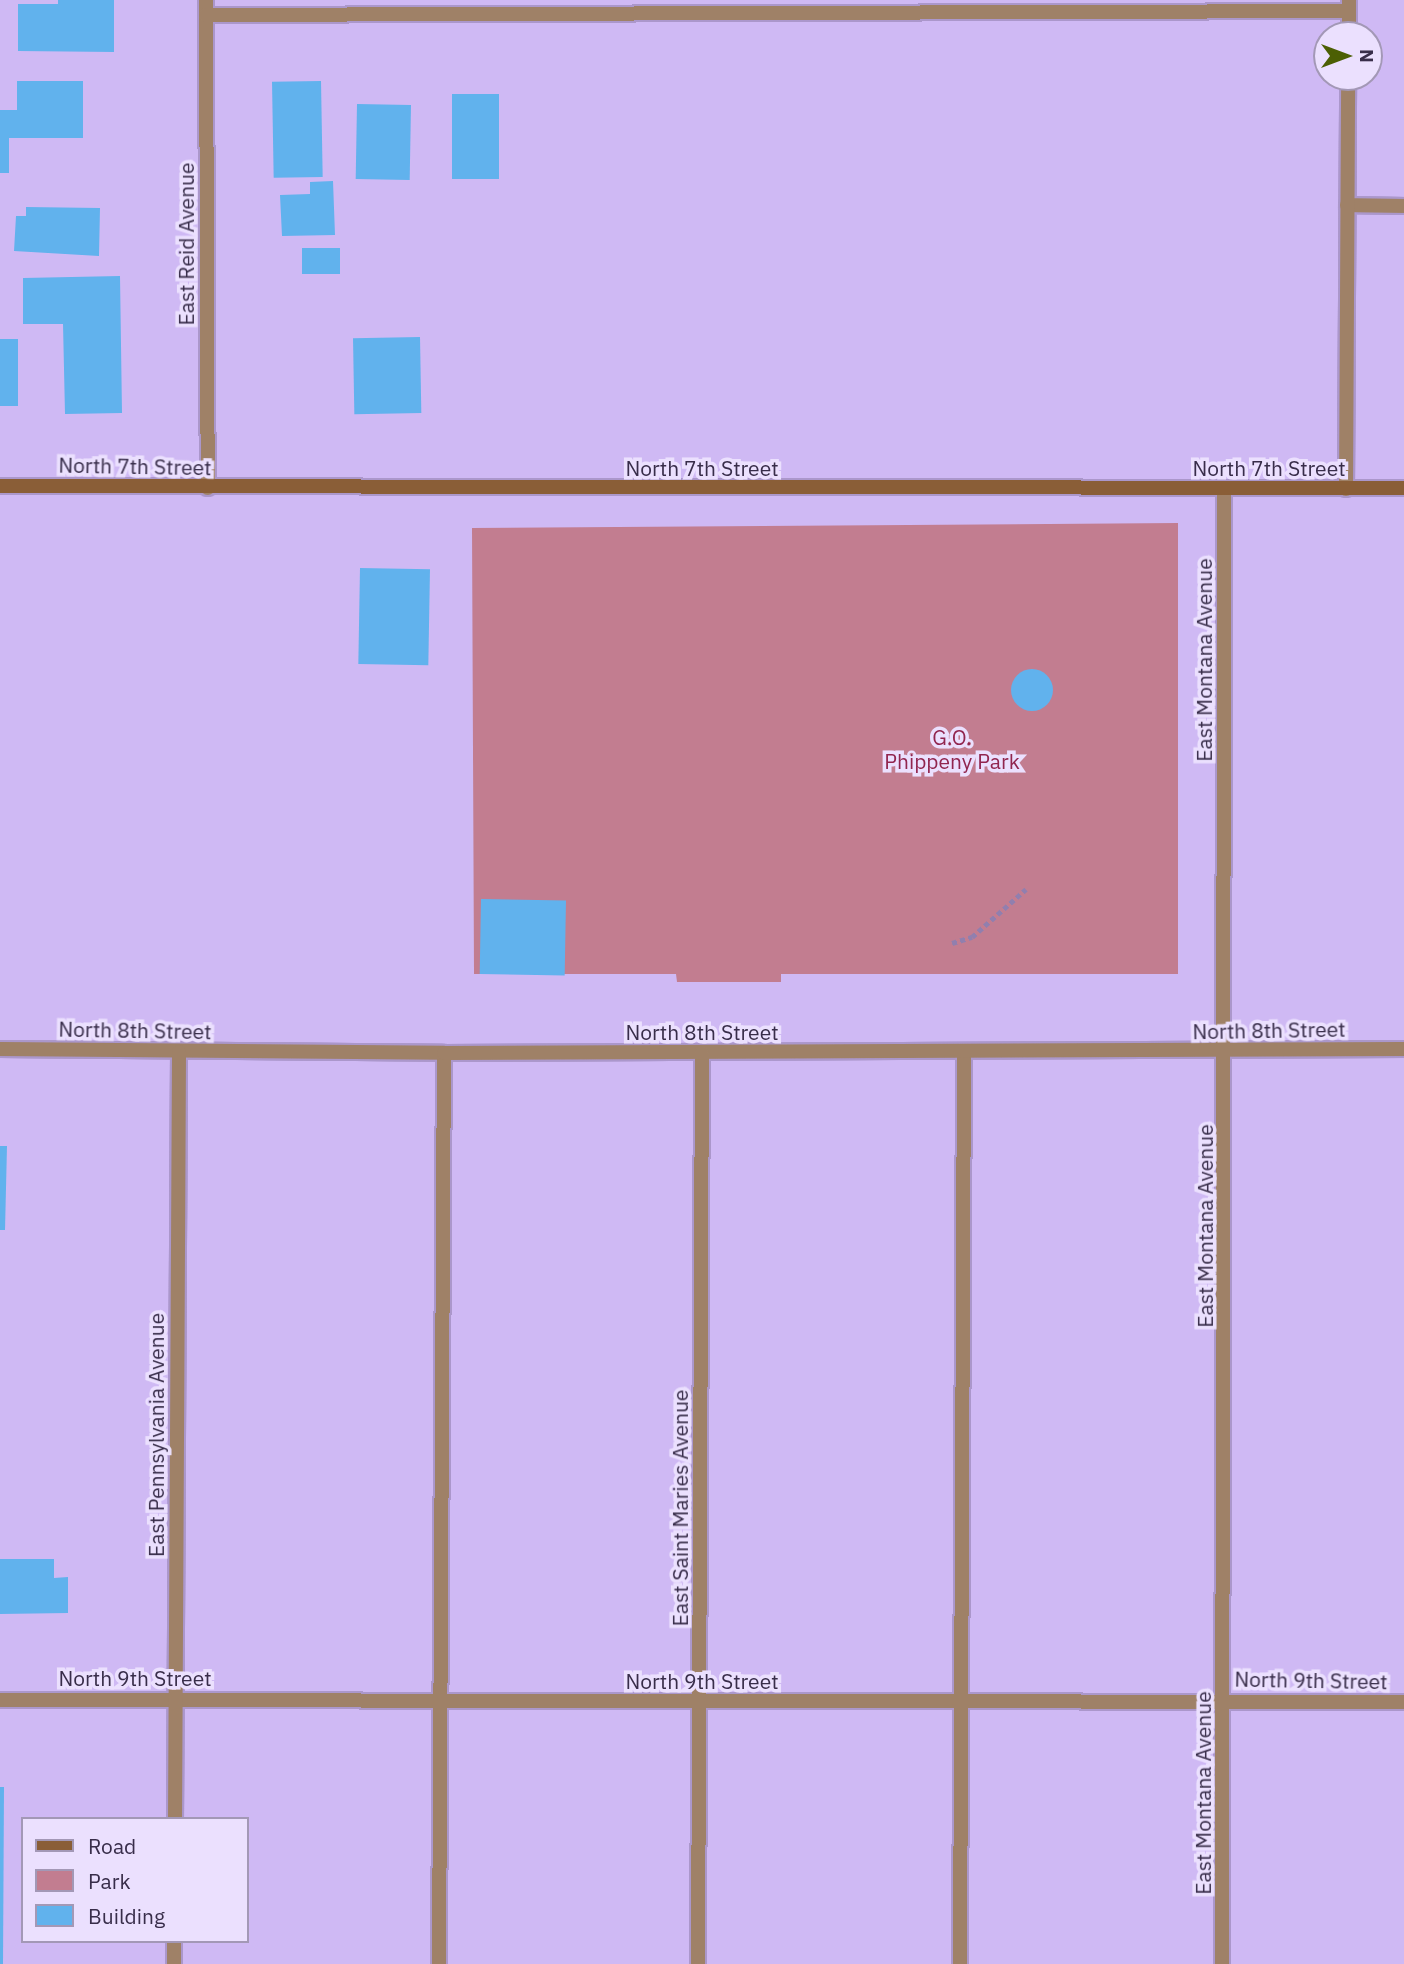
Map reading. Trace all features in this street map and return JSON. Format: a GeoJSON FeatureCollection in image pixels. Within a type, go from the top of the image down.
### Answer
{"type":"FeatureCollection","features":[{"type":"Feature","properties":{"kind":"street","name":"East Reid Avenue"},"geometry":{"type":"LineString","coordinates":[[206,0],[208,488]]}},
{"type":"Feature","properties":{"kind":"street"},"geometry":{"type":"LineString","coordinates":[[206,15],[1349,5]]}},
{"type":"Feature","properties":{"kind":"street"},"geometry":{"type":"LineString","coordinates":[[1346,489],[1348,91]]}},
{"type":"Feature","properties":{"kind":"street"},"geometry":{"type":"LineString","coordinates":[[1348,205],[1404,206]]}},
{"type":"Feature","properties":{"kind":"street","name":"North 7th Street"},"geometry":{"type":"LineString","coordinates":[[0,486],[1404,488]]}},
{"type":"Feature","properties":{"kind":"street","name":"East Montana Avenue"},"geometry":{"type":"LineString","coordinates":[[1223,1964],[1227,1051],[1224,489]]}},
{"type":"Feature","properties":{"kind":"street","name":"North 8th Street"},"geometry":{"type":"LineString","coordinates":[[0,1049],[444,1054],[1404,1049]]}},
{"type":"Feature","properties":{"kind":"street","name":"East Pennsylvania Avenue"},"geometry":{"type":"LineString","coordinates":[[175,1817],[179,1052]]}},
{"type":"Feature","properties":{"kind":"street","name":"East Saint Maries Avenue"},"geometry":{"type":"LineString","coordinates":[[698,1964],[702,1053]]}},
{"type":"Feature","properties":{"kind":"street"},"geometry":{"type":"LineString","coordinates":[[960,1964],[964,1053]]}},
{"type":"Feature","properties":{"kind":"street"},"geometry":{"type":"LineString","coordinates":[[439,1964],[444,1054]]}},
{"type":"Feature","properties":{"kind":"street","name":"North 9th Street"},"geometry":{"type":"LineString","coordinates":[[0,1700],[176,1698],[700,1703],[1225,1699],[1404,1702]]}},
{"type":"Feature","properties":{"kind":"street"},"geometry":{"type":"LineString","coordinates":[[174,1943],[174,1964]]}},
{"type":"Feature","properties":{"kind":"path"},"geometry":{"type":"LineString","coordinates":[[952,943],[972,937],[1026,889]]}},
{"type":"Feature","properties":{"kind":"green space","name":"G.O. Phippeny Park"},"geometry":{"type":"Polygon","coordinates":[[[1178,523],[1178,974],[781,974],[781,982],[677,982],[676,974],[474,974],[472,528],[1178,523]]]}},
{"type":"Feature","properties":{"kind":"building"},"geometry":{"type":"Polygon","coordinates":[[[58,0],[114,0],[114,52],[18,51],[18,4],[58,4],[58,0]]]}},
{"type":"Feature","properties":{"kind":"building"},"geometry":{"type":"Polygon","coordinates":[[[17,81],[83,81],[83,138],[9,138],[9,173],[0,173],[0,110],[17,110],[17,81]]]}},
{"type":"Feature","properties":{"kind":"building"},"geometry":{"type":"Polygon","coordinates":[[[321,81],[323,177],[274,178],[272,82],[321,81]]]}},
{"type":"Feature","properties":{"kind":"building"},"geometry":{"type":"Polygon","coordinates":[[[452,94],[499,94],[499,179],[452,179],[452,94]]]}},
{"type":"Feature","properties":{"kind":"building"},"geometry":{"type":"Polygon","coordinates":[[[357,104],[411,105],[410,180],[356,179],[357,104]]]}},
{"type":"Feature","properties":{"kind":"building"},"geometry":{"type":"Polygon","coordinates":[[[333,181],[335,235],[282,236],[280,195],[310,194],[310,182],[333,181]]]}},
{"type":"Feature","properties":{"kind":"building"},"geometry":{"type":"Polygon","coordinates":[[[26,207],[100,208],[99,256],[14,251],[16,216],[26,216],[26,207]]]}},
{"type":"Feature","properties":{"kind":"building"},"geometry":{"type":"Polygon","coordinates":[[[302,248],[340,248],[340,274],[302,274],[302,248]]]}},
{"type":"Feature","properties":{"kind":"building"},"geometry":{"type":"Polygon","coordinates":[[[120,276],[122,413],[65,414],[63,324],[23,324],[23,278],[120,276]]]}},
{"type":"Feature","properties":{"kind":"building"},"geometry":{"type":"Polygon","coordinates":[[[420,337],[421,413],[354,414],[353,338],[420,337]]]}},
{"type":"Feature","properties":{"kind":"building"},"geometry":{"type":"Polygon","coordinates":[[[0,339],[18,339],[18,406],[0,406],[0,339]]]}},
{"type":"Feature","properties":{"kind":"building"},"geometry":{"type":"Polygon","coordinates":[[[360,568],[430,569],[428,665],[358,664],[360,568]]]}},
{"type":"Feature","properties":{"kind":"building"},"geometry":{"type":"Polygon","coordinates":[[[1032,669],[1047,675],[1053,690],[1047,705],[1032,711],[1017,705],[1011,690],[1017,675],[1032,669]]]}},
{"type":"Feature","properties":{"kind":"building"},"geometry":{"type":"Polygon","coordinates":[[[481,899],[566,900],[565,975],[480,974],[481,899]]]}},
{"type":"Feature","properties":{"kind":"building"},"geometry":{"type":"Polygon","coordinates":[[[0,1146],[7,1146],[5,1230],[0,1230],[0,1146]]]}},
{"type":"Feature","properties":{"kind":"building"},"geometry":{"type":"Polygon","coordinates":[[[0,1559],[54,1559],[54,1578],[68,1577],[68,1613],[0,1614],[0,1559]]]}},
{"type":"Feature","properties":{"kind":"building"},"geometry":{"type":"Polygon","coordinates":[[[0,1787],[4,1787],[3,1964],[0,1964],[0,1787]]]}}]}
